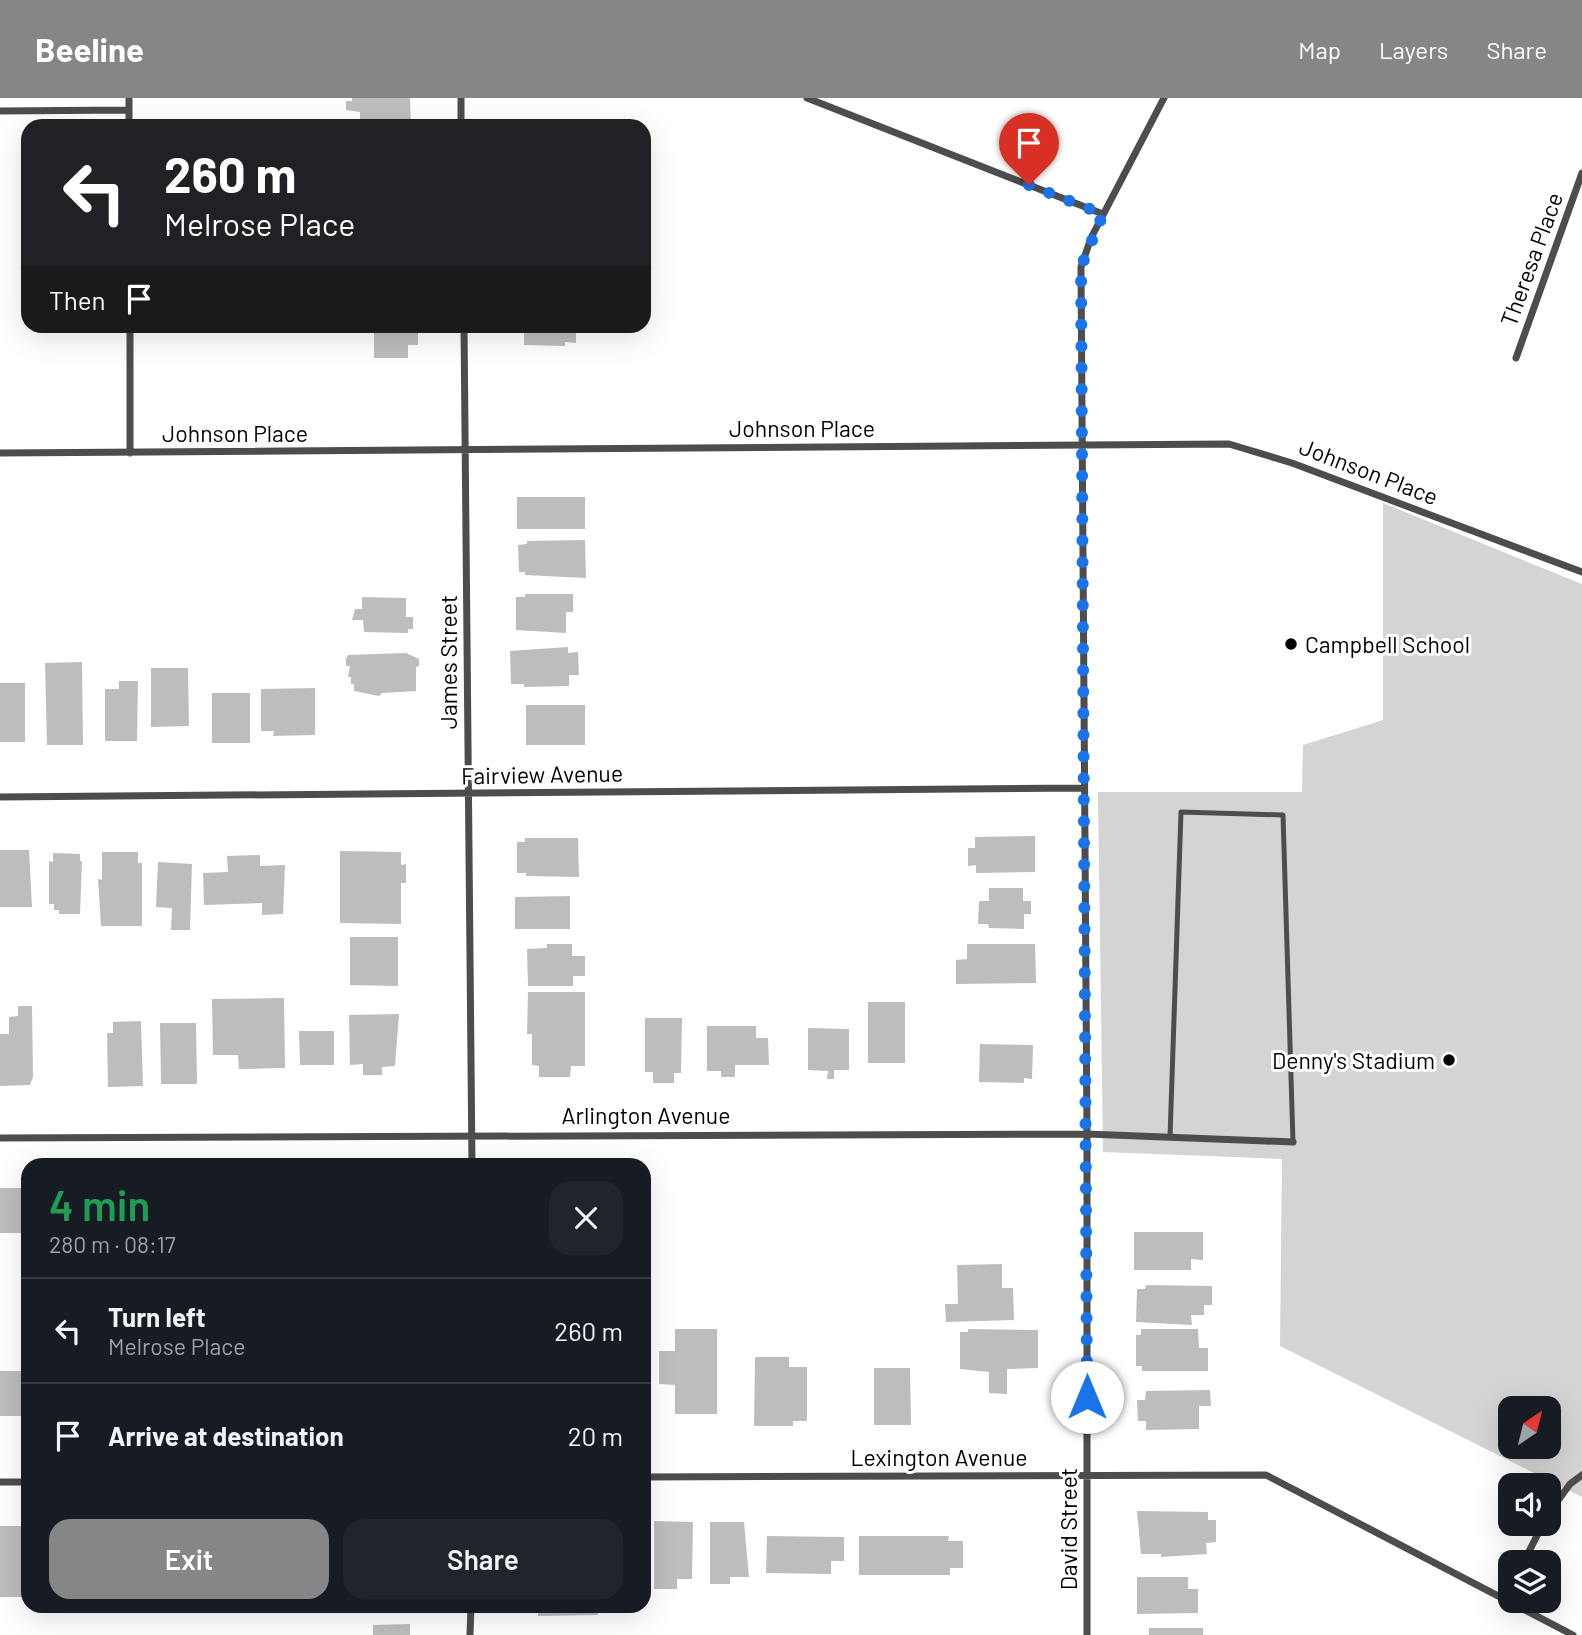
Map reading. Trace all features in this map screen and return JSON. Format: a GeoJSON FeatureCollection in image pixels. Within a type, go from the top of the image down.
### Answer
{"type":"FeatureCollection","features":[{"type":"Feature","properties":{"kind":"street"},"geometry":{"type":"LineString","coordinates":[[129,98],[129,119]]}},
{"type":"Feature","properties":{"kind":"street"},"geometry":{"type":"LineString","coordinates":[[461,98],[461,119]]}},
{"type":"Feature","properties":{"kind":"street"},"geometry":{"type":"LineString","coordinates":[[807,98],[1103,214]]}},
{"type":"Feature","properties":{"kind":"street","name":"David Street"},"geometry":{"type":"LineString","coordinates":[[1087,1635],[1087,1134],[1081,267],[1103,214],[1164,98]]}},
{"type":"Feature","properties":{"kind":"street"},"geometry":{"type":"LineString","coordinates":[[0,111],[129,110]]}},
{"type":"Feature","properties":{"kind":"street","name":"Theresa Place"},"geometry":{"type":"LineString","coordinates":[[1516,358],[1582,173]]}},
{"type":"Feature","properties":{"kind":"street"},"geometry":{"type":"LineString","coordinates":[[130,333],[131,453]]}},
{"type":"Feature","properties":{"kind":"street","name":"James Street"},"geometry":{"type":"LineString","coordinates":[[464,333],[472,1158]]}},
{"type":"Feature","properties":{"kind":"street","name":"Johnson Place"},"geometry":{"type":"LineString","coordinates":[[0,453],[1205,444],[1255,450],[1582,572]]}},
{"type":"Feature","properties":{"kind":"street","name":"Fairview Avenue"},"geometry":{"type":"LineString","coordinates":[[0,797],[1084,788]]}},
{"type":"Feature","properties":{"kind":"street","name":"Arlington Avenue"},"geometry":{"type":"LineString","coordinates":[[0,1138],[472,1134],[1087,1134],[1293,1142]]}},
{"type":"Feature","properties":{"kind":"street","name":"Lexington Avenue"},"geometry":{"type":"LineString","coordinates":[[651,1478],[1266,1475],[1498,1595]]}},
{"type":"Feature","properties":{"kind":"street"},"geometry":{"type":"LineString","coordinates":[[1561,1496],[1570,1483],[1582,1475]]}},
{"type":"Feature","properties":{"kind":"street"},"geometry":{"type":"LineString","coordinates":[[0,1482],[21,1482]]}},
{"type":"Feature","properties":{"kind":"street"},"geometry":{"type":"LineString","coordinates":[[470,1635],[471,1613]]}},
{"type":"Feature","properties":{"kind":"street","name":"Lexington Avenue"},"geometry":{"type":"LineString","coordinates":[[1531,1613],[1573,1635]]}},
{"type":"Feature","properties":{"kind":"lane"},"geometry":{"type":"LineString","coordinates":[[1170,1137],[1181,812],[1283,815],[1293,1142]]}},
{"type":"Feature","properties":{"kind":"shaded area"},"geometry":{"type":"Polygon","coordinates":[[[1383,503],[1582,584],[1582,1497],[1561,1486],[1561,1473],[1534,1473],[1508,1460],[1561,1460],[1561,1396],[1498,1396],[1498,1455],[1280,1346],[1282,1159],[1103,1152],[1098,792],[1302,792],[1303,745],[1383,720],[1383,503]]]}},
{"type":"Feature","properties":{"kind":"building"},"geometry":{"type":"Polygon","coordinates":[[[352,98],[410,98],[411,119],[360,119],[360,112],[346,110],[346,101],[352,101],[352,98]]]}},
{"type":"Feature","properties":{"kind":"building"},"geometry":{"type":"Polygon","coordinates":[[[374,333],[418,333],[418,345],[408,345],[408,358],[374,358],[374,333]]]}},
{"type":"Feature","properties":{"kind":"building"},"geometry":{"type":"Polygon","coordinates":[[[524,333],[576,333],[576,343],[565,342],[565,346],[524,345],[524,333]]]}},
{"type":"Feature","properties":{"kind":"building"},"geometry":{"type":"Polygon","coordinates":[[[517,497],[585,497],[585,529],[517,529],[517,497]]]}},
{"type":"Feature","properties":{"kind":"building"},"geometry":{"type":"Polygon","coordinates":[[[585,540],[586,578],[525,575],[525,572],[519,572],[518,545],[527,544],[527,541],[585,540]]]}},
{"type":"Feature","properties":{"kind":"building"},"geometry":{"type":"Polygon","coordinates":[[[525,594],[573,594],[573,612],[566,612],[566,633],[516,630],[516,597],[525,597],[525,594]]]}},
{"type":"Feature","properties":{"kind":"building"},"geometry":{"type":"Polygon","coordinates":[[[362,597],[406,598],[406,617],[413,617],[413,629],[408,629],[408,633],[364,632],[363,620],[352,620],[355,609],[362,609],[362,597]]]}},
{"type":"Feature","properties":{"kind":"building"},"geometry":{"type":"Polygon","coordinates":[[[568,647],[568,653],[578,652],[579,675],[569,675],[569,686],[524,687],[524,684],[511,684],[510,651],[568,647]]]}},
{"type":"Feature","properties":{"kind":"building"},"geometry":{"type":"Polygon","coordinates":[[[406,653],[419,659],[419,666],[416,667],[416,691],[382,693],[379,696],[354,691],[351,677],[348,677],[350,666],[346,666],[348,655],[406,653]]]}},
{"type":"Feature","properties":{"kind":"building"},"geometry":{"type":"Polygon","coordinates":[[[82,662],[83,745],[47,745],[45,663],[82,662]]]}},
{"type":"Feature","properties":{"kind":"building"},"geometry":{"type":"Polygon","coordinates":[[[151,668],[188,668],[189,726],[151,727],[151,668]]]}},
{"type":"Feature","properties":{"kind":"building"},"geometry":{"type":"Polygon","coordinates":[[[119,681],[138,681],[137,741],[105,741],[105,689],[119,689],[119,681]]]}},
{"type":"Feature","properties":{"kind":"building"},"geometry":{"type":"Polygon","coordinates":[[[0,683],[25,683],[25,742],[0,742],[0,683]]]}},
{"type":"Feature","properties":{"kind":"building"},"geometry":{"type":"Polygon","coordinates":[[[315,688],[315,735],[273,736],[274,731],[261,731],[261,689],[315,688]]]}},
{"type":"Feature","properties":{"kind":"building"},"geometry":{"type":"Polygon","coordinates":[[[212,693],[250,693],[250,743],[212,743],[212,693]]]}},
{"type":"Feature","properties":{"kind":"building"},"geometry":{"type":"Polygon","coordinates":[[[526,705],[585,705],[585,745],[526,745],[526,705]]]}},
{"type":"Feature","properties":{"kind":"building"},"geometry":{"type":"Polygon","coordinates":[[[1035,836],[1035,872],[976,873],[976,865],[968,866],[968,848],[975,848],[975,837],[1035,836]]]}},
{"type":"Feature","properties":{"kind":"building"},"geometry":{"type":"Polygon","coordinates":[[[525,838],[578,838],[579,877],[526,876],[526,873],[517,873],[517,842],[525,842],[525,838]]]}},
{"type":"Feature","properties":{"kind":"building"},"geometry":{"type":"Polygon","coordinates":[[[0,850],[29,850],[32,907],[0,907],[0,850]]]}},
{"type":"Feature","properties":{"kind":"building"},"geometry":{"type":"Polygon","coordinates":[[[340,851],[401,852],[401,865],[406,864],[406,883],[401,883],[401,924],[340,923],[340,851]]]}},
{"type":"Feature","properties":{"kind":"building"},"geometry":{"type":"Polygon","coordinates":[[[102,852],[138,852],[138,863],[142,863],[142,926],[101,926],[98,879],[102,880],[102,852]]]}},
{"type":"Feature","properties":{"kind":"building"},"geometry":{"type":"Polygon","coordinates":[[[53,853],[80,854],[80,914],[59,914],[59,910],[54,910],[54,904],[49,904],[49,861],[53,862],[53,853]]]}},
{"type":"Feature","properties":{"kind":"building"},"geometry":{"type":"Polygon","coordinates":[[[260,855],[260,866],[285,865],[283,914],[262,915],[262,903],[204,905],[203,873],[228,872],[227,856],[260,855]]]}},
{"type":"Feature","properties":{"kind":"building"},"geometry":{"type":"Polygon","coordinates":[[[158,862],[192,864],[190,930],[171,930],[172,908],[156,907],[158,862]]]}},
{"type":"Feature","properties":{"kind":"building"},"geometry":{"type":"Polygon","coordinates":[[[989,888],[1023,888],[1023,901],[1031,901],[1031,914],[1024,914],[1024,929],[989,928],[988,924],[978,924],[979,901],[989,901],[989,888]]]}},
{"type":"Feature","properties":{"kind":"building"},"geometry":{"type":"Polygon","coordinates":[[[570,896],[570,929],[515,929],[515,897],[570,896]]]}},
{"type":"Feature","properties":{"kind":"building"},"geometry":{"type":"Polygon","coordinates":[[[350,937],[398,937],[398,986],[350,985],[350,937]]]}},
{"type":"Feature","properties":{"kind":"building"},"geometry":{"type":"Polygon","coordinates":[[[547,944],[572,944],[572,956],[585,956],[585,976],[573,976],[573,986],[528,986],[527,949],[547,948],[547,944]]]}},
{"type":"Feature","properties":{"kind":"building"},"geometry":{"type":"Polygon","coordinates":[[[967,944],[1035,944],[1036,983],[956,984],[956,960],[967,959],[967,944]]]}},
{"type":"Feature","properties":{"kind":"building"},"geometry":{"type":"Polygon","coordinates":[[[528,992],[585,992],[585,1066],[571,1066],[570,1077],[539,1077],[539,1066],[532,1065],[532,1034],[527,1034],[528,992]]]}},
{"type":"Feature","properties":{"kind":"building"},"geometry":{"type":"Polygon","coordinates":[[[284,998],[285,1068],[239,1069],[238,1055],[213,1055],[212,999],[284,998]]]}},
{"type":"Feature","properties":{"kind":"building"},"geometry":{"type":"Polygon","coordinates":[[[868,1002],[905,1002],[905,1063],[868,1063],[868,1002]]]}},
{"type":"Feature","properties":{"kind":"building"},"geometry":{"type":"Polygon","coordinates":[[[18,1006],[32,1006],[33,1077],[30,1085],[0,1086],[0,1034],[9,1034],[9,1017],[18,1016],[18,1006]]]}},
{"type":"Feature","properties":{"kind":"building"},"geometry":{"type":"Polygon","coordinates":[[[399,1014],[395,1066],[382,1067],[382,1075],[363,1075],[363,1064],[350,1065],[349,1015],[399,1014]]]}},
{"type":"Feature","properties":{"kind":"building"},"geometry":{"type":"Polygon","coordinates":[[[645,1018],[682,1018],[681,1073],[674,1073],[674,1083],[653,1083],[653,1072],[645,1072],[645,1018]]]}},
{"type":"Feature","properties":{"kind":"building"},"geometry":{"type":"Polygon","coordinates":[[[141,1021],[143,1086],[108,1087],[107,1033],[113,1033],[113,1022],[141,1021]]]}},
{"type":"Feature","properties":{"kind":"building"},"geometry":{"type":"Polygon","coordinates":[[[160,1023],[196,1023],[197,1084],[161,1084],[160,1023]]]}},
{"type":"Feature","properties":{"kind":"building"},"geometry":{"type":"Polygon","coordinates":[[[707,1026],[756,1026],[756,1038],[768,1038],[769,1065],[735,1065],[735,1077],[721,1077],[721,1071],[707,1071],[707,1026]]]}},
{"type":"Feature","properties":{"kind":"building"},"geometry":{"type":"Polygon","coordinates":[[[808,1028],[849,1029],[849,1070],[834,1070],[834,1079],[827,1079],[828,1071],[808,1070],[808,1028]]]}},
{"type":"Feature","properties":{"kind":"building"},"geometry":{"type":"Polygon","coordinates":[[[299,1031],[334,1031],[334,1065],[300,1065],[299,1031]]]}},
{"type":"Feature","properties":{"kind":"building"},"geometry":{"type":"Polygon","coordinates":[[[980,1044],[1033,1045],[1032,1079],[1024,1078],[1024,1083],[979,1082],[980,1044]]]}},
{"type":"Feature","properties":{"kind":"building"},"geometry":{"type":"Polygon","coordinates":[[[0,1188],[21,1188],[21,1233],[0,1233],[0,1188]]]}},
{"type":"Feature","properties":{"kind":"building"},"geometry":{"type":"Polygon","coordinates":[[[1134,1232],[1203,1232],[1203,1260],[1191,1259],[1191,1270],[1134,1270],[1134,1232]]]}},
{"type":"Feature","properties":{"kind":"building"},"geometry":{"type":"Polygon","coordinates":[[[1002,1264],[1002,1288],[1013,1288],[1014,1320],[946,1322],[945,1304],[958,1304],[957,1265],[1002,1264]]]}},
{"type":"Feature","properties":{"kind":"building"},"geometry":{"type":"Polygon","coordinates":[[[1146,1285],[1212,1286],[1212,1305],[1204,1305],[1204,1315],[1191,1315],[1192,1325],[1136,1322],[1137,1289],[1145,1289],[1146,1285]]]}},
{"type":"Feature","properties":{"kind":"building"},"geometry":{"type":"Polygon","coordinates":[[[675,1329],[717,1329],[717,1414],[675,1414],[675,1385],[659,1384],[659,1351],[675,1351],[675,1329]]]}},
{"type":"Feature","properties":{"kind":"building"},"geometry":{"type":"Polygon","coordinates":[[[968,1329],[1038,1330],[1038,1368],[1007,1369],[1007,1394],[989,1393],[989,1372],[960,1369],[960,1332],[968,1332],[968,1329]]]}},
{"type":"Feature","properties":{"kind":"building"},"geometry":{"type":"Polygon","coordinates":[[[1141,1329],[1198,1329],[1199,1348],[1208,1348],[1208,1371],[1142,1371],[1142,1366],[1136,1366],[1136,1335],[1141,1335],[1141,1329]]]}},
{"type":"Feature","properties":{"kind":"building"},"geometry":{"type":"Polygon","coordinates":[[[755,1357],[789,1357],[789,1367],[807,1367],[807,1421],[793,1421],[793,1426],[754,1426],[755,1357]]]}},
{"type":"Feature","properties":{"kind":"building"},"geometry":{"type":"Polygon","coordinates":[[[874,1368],[910,1368],[911,1425],[874,1425],[874,1368]]]}},
{"type":"Feature","properties":{"kind":"building"},"geometry":{"type":"Polygon","coordinates":[[[0,1371],[21,1371],[21,1416],[0,1416],[0,1371]]]}},
{"type":"Feature","properties":{"kind":"building"},"geometry":{"type":"Polygon","coordinates":[[[1210,1390],[1211,1406],[1199,1406],[1199,1429],[1146,1430],[1146,1421],[1138,1421],[1137,1400],[1145,1400],[1146,1391],[1210,1390]]]}},
{"type":"Feature","properties":{"kind":"building"},"geometry":{"type":"Polygon","coordinates":[[[1137,1511],[1208,1512],[1208,1520],[1216,1520],[1216,1542],[1206,1543],[1207,1554],[1161,1557],[1161,1554],[1141,1554],[1137,1511]]]}},
{"type":"Feature","properties":{"kind":"building"},"geometry":{"type":"Polygon","coordinates":[[[654,1521],[693,1522],[692,1579],[677,1579],[677,1589],[654,1589],[654,1521]]]}},
{"type":"Feature","properties":{"kind":"building"},"geometry":{"type":"Polygon","coordinates":[[[710,1522],[744,1522],[749,1577],[730,1577],[730,1584],[710,1584],[710,1522]]]}},
{"type":"Feature","properties":{"kind":"building"},"geometry":{"type":"Polygon","coordinates":[[[0,1526],[21,1526],[21,1597],[0,1597],[0,1526]]]}},
{"type":"Feature","properties":{"kind":"building"},"geometry":{"type":"Polygon","coordinates":[[[767,1536],[844,1537],[844,1561],[831,1561],[831,1574],[766,1573],[767,1536]]]}},
{"type":"Feature","properties":{"kind":"building"},"geometry":{"type":"Polygon","coordinates":[[[859,1536],[949,1536],[948,1541],[963,1541],[963,1568],[950,1568],[950,1575],[859,1575],[859,1536]]]}},
{"type":"Feature","properties":{"kind":"building"},"geometry":{"type":"Polygon","coordinates":[[[1137,1577],[1188,1577],[1188,1589],[1198,1589],[1198,1613],[1137,1614],[1137,1577]]]}},
{"type":"Feature","properties":{"kind":"building"},"geometry":{"type":"Polygon","coordinates":[[[538,1613],[598,1613],[598,1615],[538,1616],[538,1613]]]}},
{"type":"Feature","properties":{"kind":"building"},"geometry":{"type":"Polygon","coordinates":[[[410,1624],[410,1635],[373,1635],[373,1625],[410,1624]]]}},
{"type":"Feature","properties":{"kind":"building"},"geometry":{"type":"Polygon","coordinates":[[[1149,1628],[1203,1628],[1203,1635],[1149,1635],[1149,1628]]]}},
{"type":"Feature","properties":{"kind":"place","name":"Campbell School"},"geometry":{"type":"Point","coordinates":[1291,644]}},
{"type":"Feature","properties":{"kind":"place","name":"Denny's Stadium"},"geometry":{"type":"Point","coordinates":[1449,1060]}},
{"type":"Feature","properties":{"kind":"route"},"geometry":{"type":"LineString","coordinates":[[1029,185],[1103,214],[1081,267],[1087,1397]]}}]}
